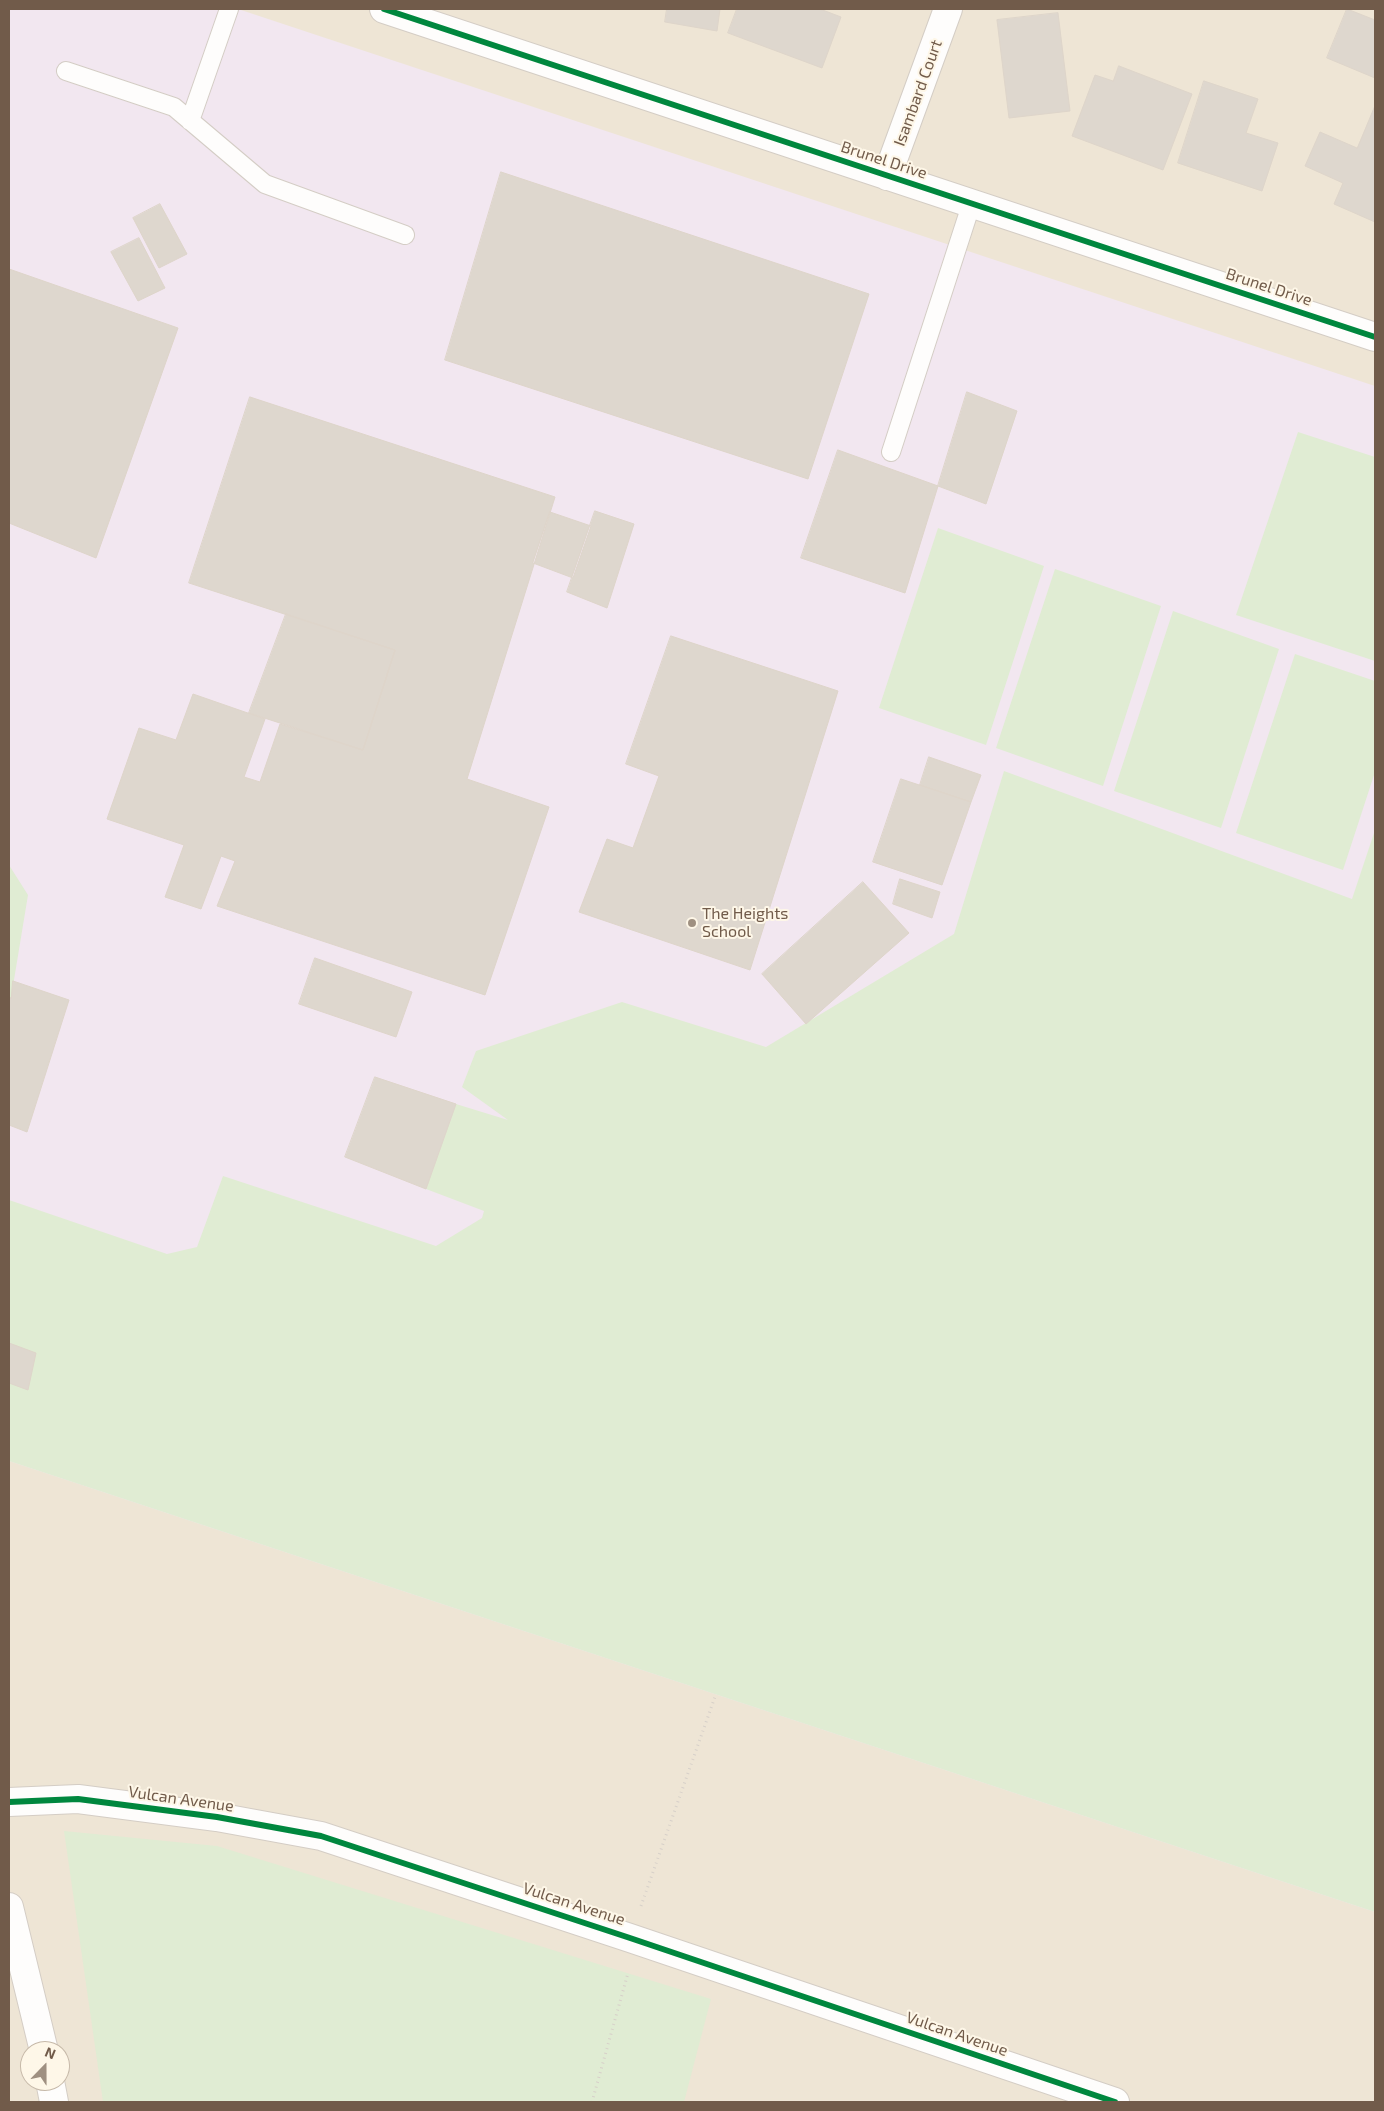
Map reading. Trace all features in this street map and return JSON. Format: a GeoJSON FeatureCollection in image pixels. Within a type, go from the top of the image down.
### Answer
{"type":"FeatureCollection","features":[{"type":"Feature","properties":{"kind":"street","name":"Brunel Drive"},"geometry":{"type":"LineString","coordinates":[[384,9],[439,18],[887,176],[972,202],[1375,337]]}},
{"type":"Feature","properties":{"kind":"street","name":"Isambard Court"},"geometry":{"type":"LineString","coordinates":[[887,176],[948,9]]}},
{"type":"Feature","properties":{"kind":"street","name":"Vulcan Avenue"},"geometry":{"type":"LineString","coordinates":[[9,1802],[78,1799],[217,1816],[321,1836],[1115,2102]]}},
{"type":"Feature","properties":{"kind":"street"},"geometry":{"type":"LineString","coordinates":[[9,1907],[42,2041]]}},
{"type":"Feature","properties":{"kind":"lane"},"geometry":{"type":"LineString","coordinates":[[190,121],[229,9]]}},
{"type":"Feature","properties":{"kind":"lane"},"geometry":{"type":"LineString","coordinates":[[66,71],[174,107],[265,184],[405,235]]}},
{"type":"Feature","properties":{"kind":"lane"},"geometry":{"type":"LineString","coordinates":[[891,452],[972,202]]}},
{"type":"Feature","properties":{"kind":"path"},"geometry":{"type":"LineString","coordinates":[[592,2102],[633,1939],[716,1694]]}},
{"type":"Feature","properties":{"kind":"shaded area","name":"The Heights School"},"geometry":{"type":"Polygon","coordinates":[[[9,9],[1375,9],[1375,2102],[9,2102],[9,9]]]}},
{"type":"Feature","properties":{"kind":"shaded area","name":"The Heights School"},"geometry":{"type":"Polygon","coordinates":[[[9,9],[238,9],[1375,386],[1375,1912],[9,1461],[9,9]]]}},
{"type":"Feature","properties":{"kind":"green space"},"geometry":{"type":"Polygon","coordinates":[[[1298,432],[1375,457],[1375,661],[1236,615],[1298,432]]]}},
{"type":"Feature","properties":{"kind":"green space"},"geometry":{"type":"Polygon","coordinates":[[[938,528],[1044,566],[986,745],[879,708],[938,528]]]}},
{"type":"Feature","properties":{"kind":"green space"},"geometry":{"type":"Polygon","coordinates":[[[1055,569],[1161,606],[1103,786],[996,748],[1055,569]]]}},
{"type":"Feature","properties":{"kind":"green space"},"geometry":{"type":"Polygon","coordinates":[[[1173,611],[1279,649],[1221,828],[1114,791],[1173,611]]]}},
{"type":"Feature","properties":{"kind":"green space"},"geometry":{"type":"Polygon","coordinates":[[[1295,654],[1375,681],[1375,772],[1343,870],[1236,833],[1295,654]]]}},
{"type":"Feature","properties":{"kind":"green space"},"geometry":{"type":"Polygon","coordinates":[[[1004,771],[1352,899],[1375,830],[1375,1912],[9,1461],[9,1200],[167,1254],[197,1247],[223,1176],[436,1246],[482,1218],[484,1211],[426,1189],[456,1104],[508,1120],[462,1087],[476,1051],[622,1002],[766,1047],[954,934],[1004,771]]]}},
{"type":"Feature","properties":{"kind":"green space"},"geometry":{"type":"Polygon","coordinates":[[[9,865],[28,895],[11,998],[9,997],[9,865]]]}},
{"type":"Feature","properties":{"kind":"green space"},"geometry":{"type":"Polygon","coordinates":[[[64,1831],[217,1846],[711,1999],[684,2102],[103,2102],[64,1831]]]}},
{"type":"Feature","properties":{"kind":"building"},"geometry":{"type":"Polygon","coordinates":[[[667,9],[720,9],[717,31],[665,22],[667,9]]]}},
{"type":"Feature","properties":{"kind":"building"},"geometry":{"type":"Polygon","coordinates":[[[737,9],[820,9],[841,17],[822,68],[728,33],[737,9]]]}},
{"type":"Feature","properties":{"kind":"building"},"geometry":{"type":"Polygon","coordinates":[[[1347,9],[1375,20],[1375,78],[1327,58],[1347,9]]]}},
{"type":"Feature","properties":{"kind":"building"},"geometry":{"type":"Polygon","coordinates":[[[1058,13],[1070,111],[1009,118],[997,20],[1058,13]]]}},
{"type":"Feature","properties":{"kind":"building"},"geometry":{"type":"Polygon","coordinates":[[[1119,66],[1192,94],[1163,170],[1072,136],[1095,75],[1113,81],[1119,66]]]}},
{"type":"Feature","properties":{"kind":"building"},"geometry":{"type":"Polygon","coordinates":[[[1204,81],[1258,99],[1246,133],[1278,143],[1262,191],[1178,163],[1204,81]]]}},
{"type":"Feature","properties":{"kind":"building"},"geometry":{"type":"Polygon","coordinates":[[[1375,106],[1375,222],[1334,204],[1343,183],[1305,166],[1320,132],[1357,148],[1375,106]]]}},
{"type":"Feature","properties":{"kind":"building"},"geometry":{"type":"Polygon","coordinates":[[[501,172],[869,294],[808,479],[445,360],[501,172]]]}},
{"type":"Feature","properties":{"kind":"building"},"geometry":{"type":"Polygon","coordinates":[[[160,204],[187,254],[159,268],[133,218],[160,204]]]}},
{"type":"Feature","properties":{"kind":"building"},"geometry":{"type":"Polygon","coordinates":[[[139,238],[165,288],[138,301],[111,252],[139,238]]]}},
{"type":"Feature","properties":{"kind":"building"},"geometry":{"type":"Polygon","coordinates":[[[9,269],[178,328],[96,558],[9,523],[9,269]]]}},
{"type":"Feature","properties":{"kind":"building"},"geometry":{"type":"Polygon","coordinates":[[[967,392],[1017,411],[986,504],[938,486],[967,392]]]}},
{"type":"Feature","properties":{"kind":"building"},"geometry":{"type":"Polygon","coordinates":[[[250,397],[555,497],[467,779],[549,807],[485,995],[217,906],[235,861],[221,856],[201,909],[165,897],[184,845],[107,819],[139,728],[176,740],[193,694],[265,719],[244,777],[260,782],[280,724],[363,750],[395,650],[189,583],[250,397]]]}},
{"type":"Feature","properties":{"kind":"building"},"geometry":{"type":"Polygon","coordinates":[[[838,450],[938,486],[905,593],[801,558],[838,450]]]}},
{"type":"Feature","properties":{"kind":"building"},"geometry":{"type":"Polygon","coordinates":[[[595,511],[634,524],[607,608],[567,592],[595,511]]]}},
{"type":"Feature","properties":{"kind":"building"},"geometry":{"type":"Polygon","coordinates":[[[550,512],[591,526],[573,578],[533,563],[550,512]]]}},
{"type":"Feature","properties":{"kind":"building"},"geometry":{"type":"Polygon","coordinates":[[[286,614],[395,650],[363,750],[249,713],[286,614]]]}},
{"type":"Feature","properties":{"kind":"building"},"geometry":{"type":"Polygon","coordinates":[[[671,636],[838,691],[750,970],[579,912],[607,839],[633,848],[659,776],[626,764],[671,636]]]}},
{"type":"Feature","properties":{"kind":"building"},"geometry":{"type":"Polygon","coordinates":[[[929,757],[981,775],[971,802],[920,785],[929,757]]]}},
{"type":"Feature","properties":{"kind":"building"},"geometry":{"type":"Polygon","coordinates":[[[901,779],[971,802],[942,885],[873,862],[901,779]]]}},
{"type":"Feature","properties":{"kind":"building"},"geometry":{"type":"Polygon","coordinates":[[[900,879],[940,892],[932,918],[893,904],[900,879]]]}},
{"type":"Feature","properties":{"kind":"building"},"geometry":{"type":"Polygon","coordinates":[[[863,882],[909,933],[806,1024],[762,974],[863,882]]]}},
{"type":"Feature","properties":{"kind":"building"},"geometry":{"type":"Polygon","coordinates":[[[315,958],[412,992],[396,1037],[299,1004],[315,958]]]}},
{"type":"Feature","properties":{"kind":"building"},"geometry":{"type":"Polygon","coordinates":[[[13,981],[69,1000],[27,1132],[9,1125],[9,997],[11,998],[13,981]]]}},
{"type":"Feature","properties":{"kind":"building"},"geometry":{"type":"Polygon","coordinates":[[[375,1077],[456,1104],[426,1189],[345,1157],[375,1077]]]}},
{"type":"Feature","properties":{"kind":"building"},"geometry":{"type":"Polygon","coordinates":[[[9,1343],[36,1353],[28,1390],[9,1383],[9,1343]]]}},
{"type":"Feature","properties":{"kind":"cycle path"},"geometry":{"type":"LineString","coordinates":[[384,9],[1375,337]]}},
{"type":"Feature","properties":{"kind":"cycle path"},"geometry":{"type":"LineString","coordinates":[[9,1802],[78,1799],[217,1817],[321,1836],[1115,2102]]}},
{"type":"Feature","properties":{"kind":"place","name":"The Heights School"},"geometry":{"type":"Point","coordinates":[692,923]}}]}
